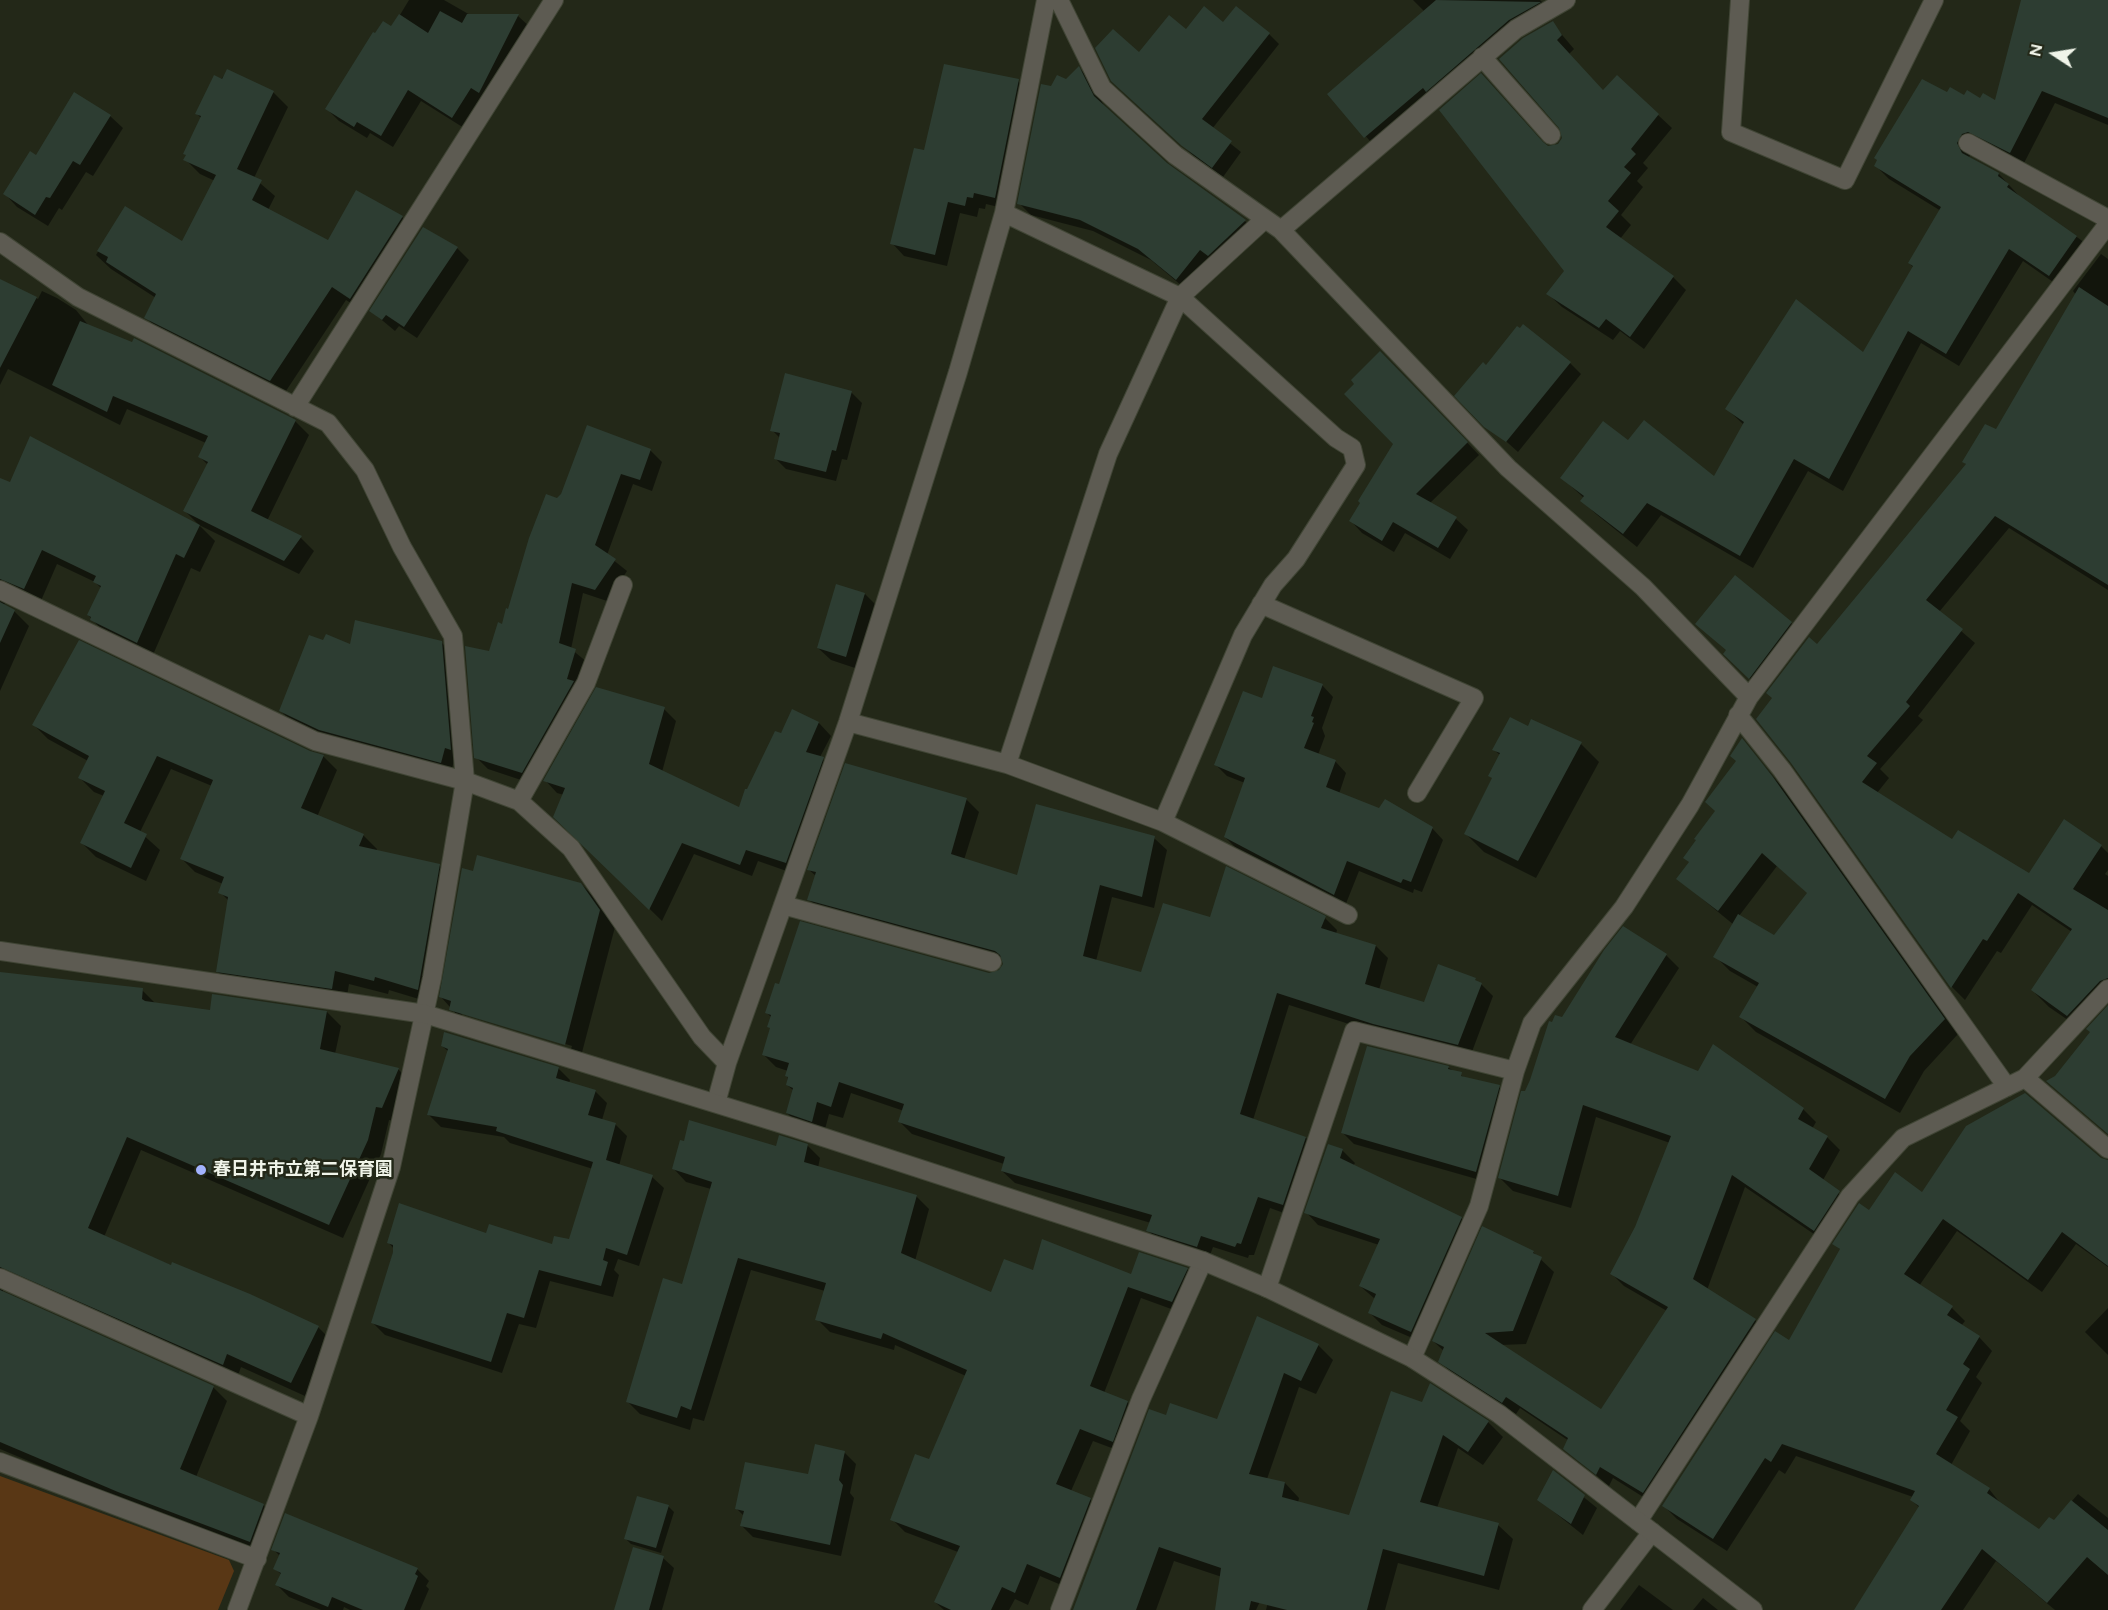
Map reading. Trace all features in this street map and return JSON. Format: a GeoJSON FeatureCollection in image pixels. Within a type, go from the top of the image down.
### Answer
{"type":"FeatureCollection","features":[{"type":"Feature","properties":{"kind":"street"},"geometry":{"type":"LineString","coordinates":[[295,406],[554,0]]}},
{"type":"Feature","properties":{"kind":"street"},"geometry":{"type":"LineString","coordinates":[[716,1103],[727,1063],[848,722],[958,372],[1004,213],[1046,0]]}},
{"type":"Feature","properties":{"kind":"street"},"geometry":{"type":"LineString","coordinates":[[1059,0],[1101,88],[1175,155],[1281,230],[1508,468],[1643,587],[1749,697]]}},
{"type":"Feature","properties":{"kind":"street"},"geometry":{"type":"LineString","coordinates":[[1281,230],[1515,29],[1566,0]]}},
{"type":"Feature","properties":{"kind":"street"},"geometry":{"type":"LineString","coordinates":[[1740,0],[1731,132],[1845,180],[1934,0]]}},
{"type":"Feature","properties":{"kind":"street"},"geometry":{"type":"LineString","coordinates":[[1482,57],[1551,135]]}},
{"type":"Feature","properties":{"kind":"street"},"geometry":{"type":"LineString","coordinates":[[1968,142],[2108,219]]}},
{"type":"Feature","properties":{"kind":"street"},"geometry":{"type":"LineString","coordinates":[[1004,213],[1180,297],[1336,438],[1352,448],[1356,465],[1296,559],[1273,585],[1243,635],[1163,822]]}},
{"type":"Feature","properties":{"kind":"street"},"geometry":{"type":"LineString","coordinates":[[1007,764],[1108,454],[1180,297],[1265,219]]}},
{"type":"Feature","properties":{"kind":"street"},"geometry":{"type":"LineString","coordinates":[[1412,1358],[1479,1206],[1515,1071],[1532,1023],[1630,897],[1690,805],[1749,697],[2108,224]]}},
{"type":"Feature","properties":{"kind":"street"},"geometry":{"type":"LineString","coordinates":[[0,242],[78,297],[328,423],[365,470],[402,547],[453,636],[465,781],[425,1014],[391,1167],[309,1416],[237,1610]]}},
{"type":"Feature","properties":{"kind":"street"},"geometry":{"type":"LineString","coordinates":[[519,801],[586,683],[623,585]]}},
{"type":"Feature","properties":{"kind":"street"},"geometry":{"type":"LineString","coordinates":[[0,590],[315,741],[465,781],[519,801],[571,848],[702,1037],[727,1063]]}},
{"type":"Feature","properties":{"kind":"street"},"geometry":{"type":"LineString","coordinates":[[1261,604],[1474,698],[1417,793]]}},
{"type":"Feature","properties":{"kind":"street"},"geometry":{"type":"LineString","coordinates":[[1738,716],[1782,770],[2007,1087]]}},
{"type":"Feature","properties":{"kind":"street"},"geometry":{"type":"LineString","coordinates":[[848,722],[1007,764],[1163,822],[1348,915]]}},
{"type":"Feature","properties":{"kind":"street"},"geometry":{"type":"LineString","coordinates":[[783,905],[992,962]]}},
{"type":"Feature","properties":{"kind":"street"},"geometry":{"type":"LineString","coordinates":[[0,951],[425,1014],[716,1103],[1203,1261],[1267,1288],[1412,1358],[1499,1414],[1753,1610]]}},
{"type":"Feature","properties":{"kind":"street"},"geometry":{"type":"LineString","coordinates":[[1592,1610],[1850,1196],[1902,1138],[2025,1078],[2108,989]]}},
{"type":"Feature","properties":{"kind":"street"},"geometry":{"type":"LineString","coordinates":[[1267,1288],[1354,1031],[1515,1071]]}},
{"type":"Feature","properties":{"kind":"street"},"geometry":{"type":"LineString","coordinates":[[2025,1078],[2108,1149]]}},
{"type":"Feature","properties":{"kind":"street"},"geometry":{"type":"LineString","coordinates":[[1059,1610],[1141,1399],[1203,1261]]}},
{"type":"Feature","properties":{"kind":"street"},"geometry":{"type":"LineString","coordinates":[[0,1278],[309,1416]]}},
{"type":"Feature","properties":{"kind":"street"},"geometry":{"type":"LineString","coordinates":[[0,1462],[257,1558]]}},
{"type":"Feature","properties":{"kind":"shaded area"},"geometry":{"type":"Polygon","coordinates":[[[0,1476],[229,1560],[234,1571],[218,1610],[0,1610],[0,1476]]]}},
{"type":"Feature","properties":{"kind":"building"},"geometry":{"type":"Polygon","coordinates":[[[1436,0],[1541,2],[1509,20],[1426,92],[1423,88],[1364,138],[1327,94],[1436,0]]]}},
{"type":"Feature","properties":{"kind":"building"},"geometry":{"type":"Polygon","coordinates":[[[2021,0],[2108,0],[2108,118],[2042,91],[2010,153],[1968,132],[1962,134],[1957,143],[1962,153],[1999,173],[1998,176],[2009,184],[2007,187],[2077,236],[2049,276],[2009,249],[1946,354],[1908,331],[1829,479],[1794,459],[1740,556],[1647,503],[1623,534],[1580,501],[1584,496],[1560,478],[1603,421],[1628,440],[1644,420],[1714,476],[1744,422],[1725,409],[1796,299],[1863,352],[1913,266],[1908,263],[1941,207],[1874,166],[1877,160],[1874,158],[1922,79],[1947,92],[1950,87],[1964,95],[1967,90],[1980,98],[1983,93],[1995,100],[2021,0]]]}},
{"type":"Feature","properties":{"kind":"building"},"geometry":{"type":"Polygon","coordinates":[[[1204,6],[1223,22],[1236,6],[1270,33],[1202,119],[1232,141],[1212,168],[1182,146],[1111,81],[1095,48],[1113,29],[1139,52],[1169,15],[1186,29],[1204,6]]]}},
{"type":"Feature","properties":{"kind":"building"},"geometry":{"type":"Polygon","coordinates":[[[440,11],[462,23],[467,14],[519,14],[479,93],[471,88],[452,118],[408,90],[381,136],[357,122],[354,127],[325,109],[373,32],[375,33],[383,21],[391,26],[399,14],[428,33],[440,11]]]}},
{"type":"Feature","properties":{"kind":"building"},"geometry":{"type":"Polygon","coordinates":[[[1553,21],[1562,35],[1557,40],[1603,90],[1617,75],[1659,114],[1631,149],[1636,154],[1624,167],[1631,173],[1608,201],[1619,211],[1606,227],[1674,276],[1630,337],[1606,319],[1599,328],[1546,294],[1564,271],[1439,110],[1481,73],[1543,142],[1548,146],[1558,144],[1562,138],[1559,128],[1499,59],[1523,38],[1553,21]]]}},
{"type":"Feature","properties":{"kind":"building"},"geometry":{"type":"Polygon","coordinates":[[[944,64],[1019,79],[995,198],[974,193],[973,198],[967,197],[965,206],[948,202],[935,255],[890,244],[914,148],[924,150],[944,64]]]}},
{"type":"Feature","properties":{"kind":"building"},"geometry":{"type":"Polygon","coordinates":[[[1079,66],[1094,96],[1167,163],[1246,220],[1208,256],[1200,250],[1176,280],[1138,249],[1080,220],[1017,204],[1041,84],[1051,86],[1057,75],[1066,79],[1079,66]]]}},
{"type":"Feature","properties":{"kind":"building"},"geometry":{"type":"Polygon","coordinates":[[[227,69],[274,91],[237,169],[262,180],[252,200],[328,240],[356,190],[403,216],[350,299],[332,287],[270,381],[144,318],[156,294],[106,262],[108,257],[97,251],[125,206],[182,241],[216,175],[183,160],[186,155],[183,154],[201,116],[195,114],[214,75],[222,79],[227,69]]]}},
{"type":"Feature","properties":{"kind":"building"},"geometry":{"type":"Polygon","coordinates":[[[74,92],[111,115],[80,165],[73,161],[50,198],[46,197],[35,215],[3,194],[30,151],[36,155],[74,92]]]}},
{"type":"Feature","properties":{"kind":"building"},"geometry":{"type":"Polygon","coordinates":[[[423,227],[458,247],[404,327],[386,315],[382,320],[369,311],[423,227]]]}},
{"type":"Feature","properties":{"kind":"building"},"geometry":{"type":"Polygon","coordinates":[[[0,279],[37,297],[0,368],[0,279]]]}},
{"type":"Feature","properties":{"kind":"building"},"geometry":{"type":"Polygon","coordinates":[[[2079,287],[2108,306],[2108,585],[1995,516],[1926,600],[1963,629],[1906,702],[1910,706],[1867,756],[1877,763],[1862,782],[1952,839],[1958,830],[2029,873],[2064,819],[2102,845],[2073,889],[2108,910],[2108,978],[2100,981],[2067,1016],[2031,990],[2072,929],[2018,893],[1987,941],[1983,939],[1951,988],[1791,763],[1756,719],[1772,698],[1766,693],[1809,637],[1817,644],[1966,464],[1962,462],[1985,424],[1996,429],[2079,287]]]}},
{"type":"Feature","properties":{"kind":"building"},"geometry":{"type":"Polygon","coordinates":[[[80,321],[132,342],[134,338],[296,420],[251,511],[302,536],[284,561],[183,511],[208,462],[198,457],[208,436],[113,396],[107,412],[52,385],[80,321]]]}},
{"type":"Feature","properties":{"kind":"building"},"geometry":{"type":"Polygon","coordinates":[[[1523,324],[1571,362],[1506,442],[1484,427],[1454,396],[1483,362],[1486,365],[1517,326],[1520,328],[1523,324]]]}},
{"type":"Feature","properties":{"kind":"building"},"geometry":{"type":"Polygon","coordinates":[[[1380,351],[1468,442],[1416,494],[1457,517],[1438,548],[1393,522],[1382,541],[1349,521],[1360,503],[1358,501],[1393,444],[1344,394],[1354,384],[1351,380],[1380,351]]]}},
{"type":"Feature","properties":{"kind":"building"},"geometry":{"type":"Polygon","coordinates":[[[785,373],[852,391],[836,451],[832,450],[826,472],[774,459],[780,433],[770,431],[785,373]]]}},
{"type":"Feature","properties":{"kind":"building"},"geometry":{"type":"Polygon","coordinates":[[[587,425],[651,449],[640,480],[621,474],[595,545],[616,559],[595,590],[572,583],[559,643],[576,649],[567,679],[574,681],[522,773],[474,758],[465,646],[489,651],[498,622],[502,624],[506,608],[508,609],[529,538],[546,494],[557,498],[561,494],[587,425]]]}},
{"type":"Feature","properties":{"kind":"building"},"geometry":{"type":"Polygon","coordinates":[[[30,436],[200,525],[184,558],[176,554],[137,643],[90,620],[91,617],[87,615],[101,586],[93,582],[96,576],[42,550],[24,589],[0,579],[0,478],[10,482],[30,436]]]}},
{"type":"Feature","properties":{"kind":"building"},"geometry":{"type":"Polygon","coordinates":[[[1735,575],[1792,622],[1749,679],[1723,654],[1726,650],[1695,624],[1735,575]]]}},
{"type":"Feature","properties":{"kind":"building"},"geometry":{"type":"Polygon","coordinates":[[[836,584],[865,593],[846,657],[817,648],[836,584]]]}},
{"type":"Feature","properties":{"kind":"building"},"geometry":{"type":"Polygon","coordinates":[[[0,602],[15,610],[0,643],[0,602]]]}},
{"type":"Feature","properties":{"kind":"building"},"geometry":{"type":"Polygon","coordinates":[[[355,620],[442,641],[451,750],[445,748],[441,763],[319,730],[279,711],[309,635],[323,640],[326,634],[350,644],[355,620]]]}},
{"type":"Feature","properties":{"kind":"building"},"geometry":{"type":"Polygon","coordinates":[[[79,640],[310,751],[324,755],[301,808],[364,834],[359,846],[440,864],[418,990],[375,977],[374,981],[335,971],[332,989],[216,972],[228,897],[218,893],[224,877],[180,859],[213,780],[157,756],[124,823],[147,834],[131,868],[80,843],[105,791],[78,778],[89,756],[32,725],[79,640]]]}},
{"type":"Feature","properties":{"kind":"building"},"geometry":{"type":"Polygon","coordinates":[[[1273,666],[1323,684],[1311,716],[1314,717],[1312,722],[1314,723],[1304,748],[1336,760],[1326,787],[1379,808],[1385,799],[1433,827],[1411,882],[1403,879],[1401,883],[1347,861],[1334,895],[1224,837],[1245,778],[1214,765],[1243,691],[1262,698],[1273,666]]]}},
{"type":"Feature","properties":{"kind":"building"},"geometry":{"type":"Polygon","coordinates":[[[596,687],[665,707],[649,764],[739,807],[745,789],[775,731],[781,733],[792,709],[819,722],[806,752],[824,757],[786,863],[746,850],[740,865],[682,843],[649,910],[553,817],[565,788],[543,781],[596,687]]]}},
{"type":"Feature","properties":{"kind":"building"},"geometry":{"type":"Polygon","coordinates":[[[1510,717],[1528,726],[1531,719],[1582,742],[1518,861],[1464,834],[1492,778],[1488,776],[1500,753],[1492,750],[1510,717]]]}},
{"type":"Feature","properties":{"kind":"building"},"geometry":{"type":"Polygon","coordinates":[[[1742,738],[1773,777],[1945,1019],[1910,1056],[1885,1099],[1739,1017],[1759,983],[1713,957],[1738,914],[1774,935],[1807,893],[1762,853],[1718,911],[1676,879],[1689,862],[1683,858],[1715,811],[1705,802],[1736,761],[1730,756],[1742,738]]]}},
{"type":"Feature","properties":{"kind":"building"},"geometry":{"type":"Polygon","coordinates":[[[845,763],[967,798],[951,854],[1017,875],[1036,804],[1155,836],[1142,897],[1100,885],[1083,956],[1141,972],[1163,903],[1210,917],[1226,866],[1326,916],[1321,928],[1376,945],[1365,984],[1424,1002],[1438,964],[1476,978],[1475,980],[1482,983],[1458,1045],[1373,1024],[1277,993],[1240,1114],[1306,1137],[1283,1205],[1258,1197],[1241,1244],[1237,1243],[1235,1247],[1201,1236],[1197,1247],[1146,1231],[1152,1215],[1001,1171],[1005,1157],[898,1122],[904,1104],[839,1082],[831,1107],[817,1102],[812,1122],[786,1113],[793,1088],[786,1085],[788,1077],[785,1076],[789,1063],[762,1055],[770,1028],[767,1027],[771,1015],[765,1013],[775,983],[779,984],[800,921],[989,973],[999,970],[1003,964],[1000,955],[995,951],[807,900],[816,872],[807,870],[845,763]]]}},
{"type":"Feature","properties":{"kind":"building"},"geometry":{"type":"Polygon","coordinates":[[[477,855],[581,883],[600,910],[565,1045],[449,1010],[451,1001],[439,997],[462,868],[473,871],[477,855]]]}},
{"type":"Feature","properties":{"kind":"building"},"geometry":{"type":"Polygon","coordinates":[[[1623,926],[1667,954],[1615,1037],[1698,1071],[1713,1044],[1804,1108],[1798,1119],[1828,1136],[1809,1169],[1840,1191],[1814,1231],[1732,1175],[1693,1279],[1756,1319],[1643,1493],[1600,1467],[1596,1475],[1563,1449],[1568,1438],[1506,1397],[1502,1403],[1438,1362],[1444,1347],[1432,1341],[1482,1226],[1542,1257],[1513,1331],[1485,1333],[1601,1409],[1668,1307],[1610,1274],[1635,1227],[1671,1136],[1583,1105],[1558,1196],[1498,1178],[1521,1091],[1525,1091],[1530,1080],[1549,1021],[1552,1022],[1555,1015],[1562,1017],[1604,950],[1623,926]]]}},
{"type":"Feature","properties":{"kind":"building"},"geometry":{"type":"Polygon","coordinates":[[[0,972],[143,988],[142,999],[145,1001],[210,1010],[212,994],[327,1011],[320,1049],[399,1068],[382,1108],[376,1107],[368,1140],[329,1225],[127,1137],[88,1228],[171,1265],[172,1262],[250,1294],[319,1326],[291,1383],[227,1354],[223,1365],[0,1267],[0,972]]]}},
{"type":"Feature","properties":{"kind":"building"},"geometry":{"type":"Polygon","coordinates":[[[2108,1005],[2108,1134],[2046,1081],[2055,1076],[2090,1032],[2086,1029],[2108,1005]]]}},
{"type":"Feature","properties":{"kind":"building"},"geometry":{"type":"Polygon","coordinates":[[[444,1032],[559,1067],[556,1078],[596,1090],[588,1115],[616,1123],[606,1160],[653,1175],[627,1255],[606,1248],[603,1260],[608,1262],[601,1286],[539,1270],[524,1318],[507,1313],[491,1362],[371,1323],[393,1252],[393,1245],[387,1243],[399,1203],[486,1233],[489,1224],[552,1244],[554,1236],[569,1239],[593,1162],[496,1131],[497,1127],[427,1115],[448,1049],[441,1046],[444,1032]]]}},
{"type":"Feature","properties":{"kind":"building"},"geometry":{"type":"Polygon","coordinates":[[[1367,1046],[1449,1066],[1448,1069],[1462,1072],[1461,1076],[1500,1085],[1476,1172],[1341,1133],[1367,1046]]]}},
{"type":"Feature","properties":{"kind":"building"},"geometry":{"type":"Polygon","coordinates":[[[2025,1093],[2101,1158],[2108,1160],[2108,1266],[2062,1232],[2028,1280],[1943,1219],[1904,1274],[1953,1306],[1947,1315],[1980,1336],[1963,1364],[1970,1369],[1946,1410],[1958,1417],[1936,1454],[1990,1488],[1987,1493],[2039,1529],[2049,1517],[2054,1520],[2071,1500],[2108,1530],[2108,1575],[2087,1557],[2047,1603],[1982,1549],[1941,1610],[1854,1610],[1919,1506],[1910,1500],[1915,1491],[1782,1444],[1771,1462],[1765,1458],[1713,1539],[1662,1506],[1775,1331],[1789,1340],[1840,1249],[1832,1244],[1859,1203],[1869,1210],[1895,1172],[1922,1192],[1966,1126],[2025,1093]]]}},
{"type":"Feature","properties":{"kind":"building"},"geometry":{"type":"Polygon","coordinates":[[[689,1120],[776,1146],[779,1135],[808,1144],[804,1162],[917,1195],[901,1253],[991,1292],[1004,1259],[1033,1270],[1042,1239],[1131,1274],[1139,1252],[1188,1268],[1172,1302],[1128,1287],[1090,1386],[1128,1401],[1113,1442],[1080,1429],[1056,1484],[1091,1498],[1060,1578],[1027,1564],[1015,1593],[1002,1587],[991,1610],[951,1610],[934,1602],[960,1546],[890,1520],[915,1454],[929,1459],[967,1370],[883,1333],[881,1339],[815,1320],[826,1283],[738,1258],[691,1410],[681,1406],[677,1418],[626,1402],[663,1278],[682,1284],[712,1182],[672,1169],[680,1140],[684,1141],[689,1120]]]}},
{"type":"Feature","properties":{"kind":"building"},"geometry":{"type":"Polygon","coordinates":[[[1328,1144],[1343,1149],[1340,1158],[1462,1217],[1411,1332],[1368,1313],[1376,1294],[1359,1286],[1380,1239],[1304,1213],[1328,1144]]]}},
{"type":"Feature","properties":{"kind":"building"},"geometry":{"type":"Polygon","coordinates":[[[0,1290],[214,1386],[180,1469],[264,1504],[250,1542],[118,1492],[0,1442],[0,1290]]]}},
{"type":"Feature","properties":{"kind":"building"},"geometry":{"type":"Polygon","coordinates":[[[1257,1316],[1319,1344],[1301,1381],[1284,1373],[1249,1474],[1285,1482],[1282,1497],[1349,1515],[1391,1391],[1422,1402],[1430,1383],[1489,1421],[1468,1452],[1443,1435],[1420,1502],[1499,1523],[1484,1576],[1383,1549],[1367,1610],[1287,1610],[1251,1601],[1249,1610],[1215,1610],[1221,1568],[1159,1547],[1136,1610],[1073,1610],[1149,1409],[1166,1415],[1170,1403],[1217,1419],[1257,1316]]]}},
{"type":"Feature","properties":{"kind":"building"},"geometry":{"type":"Polygon","coordinates":[[[815,1444],[845,1451],[839,1480],[843,1485],[830,1545],[740,1526],[744,1511],[735,1509],[745,1462],[808,1474],[815,1444]]]}},
{"type":"Feature","properties":{"kind":"building"},"geometry":{"type":"Polygon","coordinates":[[[1553,1470],[1585,1495],[1571,1524],[1537,1500],[1553,1470]]]}},
{"type":"Feature","properties":{"kind":"building"},"geometry":{"type":"Polygon","coordinates":[[[637,1496],[669,1505],[656,1548],[624,1539],[637,1496]]]}},
{"type":"Feature","properties":{"kind":"building"},"geometry":{"type":"Polygon","coordinates":[[[285,1513],[418,1568],[415,1574],[418,1576],[404,1610],[363,1610],[332,1597],[328,1607],[275,1585],[281,1573],[273,1569],[280,1553],[271,1550],[285,1513]]]}},
{"type":"Feature","properties":{"kind":"building"},"geometry":{"type":"Polygon","coordinates":[[[633,1547],[664,1556],[649,1610],[614,1610],[633,1547]]]}},
{"type":"Feature","properties":{"kind":"place","name":"春日井市立第二保育園"},"geometry":{"type":"Point","coordinates":[201,1170]}}]}
